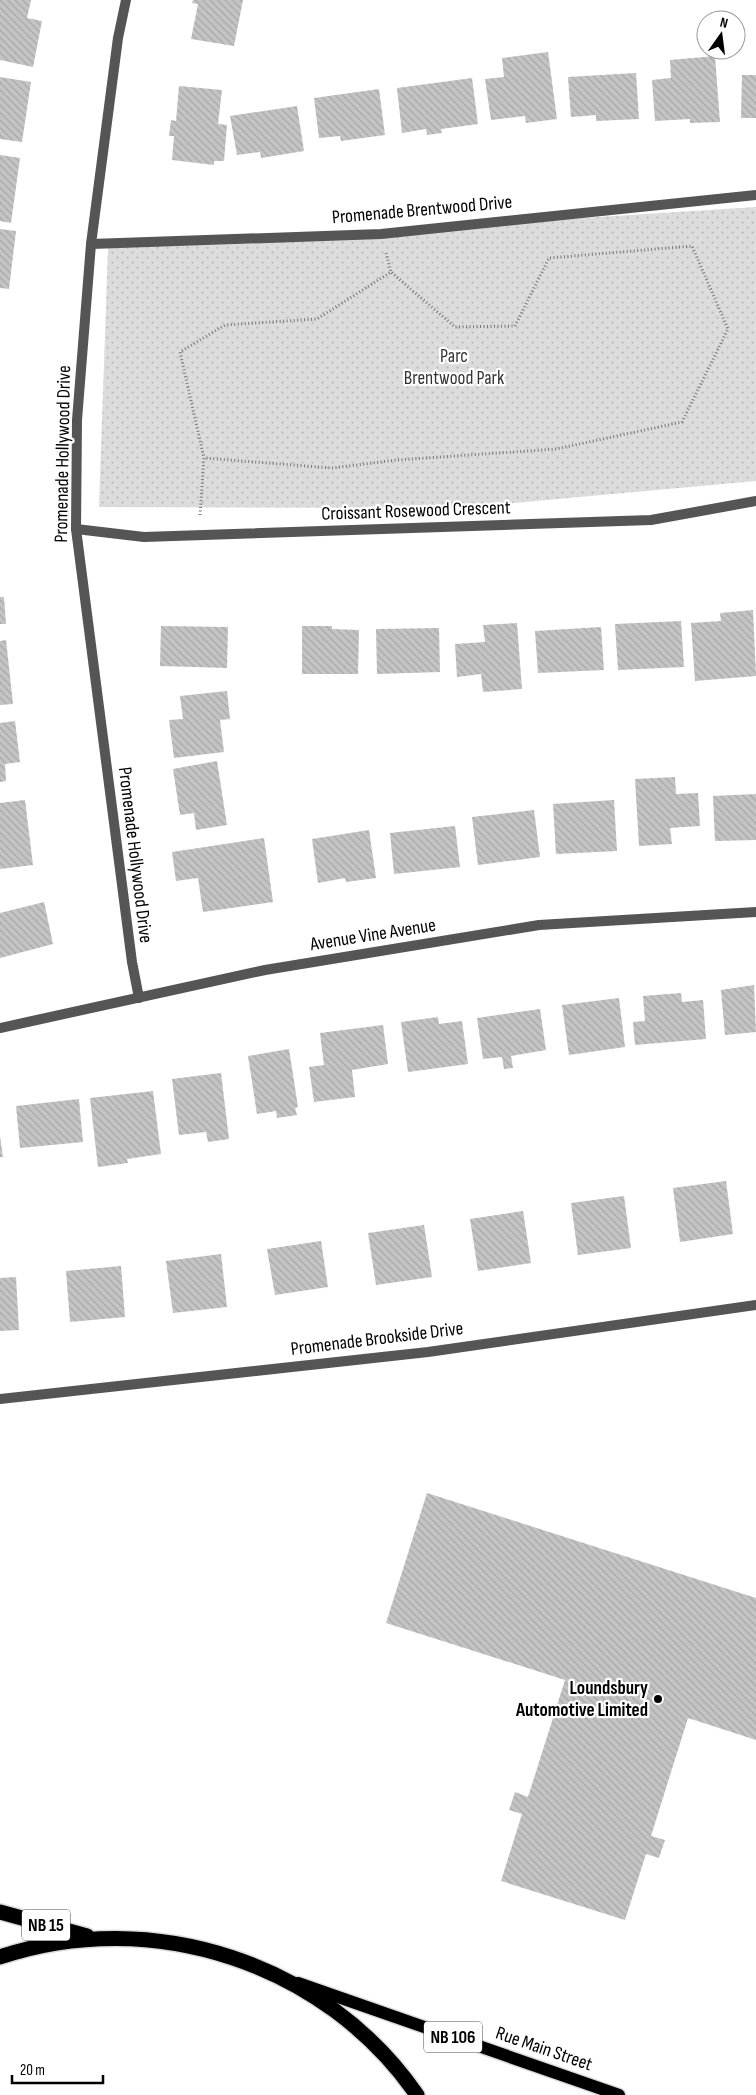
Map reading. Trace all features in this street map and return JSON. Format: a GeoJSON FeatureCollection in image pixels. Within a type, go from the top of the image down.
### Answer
{"type":"FeatureCollection","features":[{"type":"Feature","properties":{"kind":"highway","name":"NB 15"},"geometry":{"type":"LineString","coordinates":[[0,1912],[93,1938]]}},
{"type":"Feature","properties":{"kind":"highway"},"geometry":{"type":"LineString","coordinates":[[0,1957],[28,1948],[93,1938],[143,1939],[192,1946],[241,1959],[286,1979],[348,2019],[399,2069],[417,2095]]}},
{"type":"Feature","properties":{"kind":"main road","name":"Rue Main Street"},"geometry":{"type":"LineString","coordinates":[[286,1979],[619,2095]]}},
{"type":"Feature","properties":{"kind":"street","name":"Promenade Hollywood Drive"},"geometry":{"type":"LineString","coordinates":[[126,0],[118,38],[91,244],[77,420],[76,530],[132,962],[139,998]]}},
{"type":"Feature","properties":{"kind":"street","name":"Promenade Brentwood Drive"},"geometry":{"type":"LineString","coordinates":[[91,244],[380,234],[756,195]]}},
{"type":"Feature","properties":{"kind":"street","name":"Croissant Rosewood Crescent"},"geometry":{"type":"LineString","coordinates":[[76,530],[144,537],[652,520],[756,501]]}},
{"type":"Feature","properties":{"kind":"street","name":"Avenue Vine Avenue"},"geometry":{"type":"LineString","coordinates":[[0,1028],[265,970],[539,925],[756,912]]}},
{"type":"Feature","properties":{"kind":"street","name":"Promenade Brookside Drive"},"geometry":{"type":"LineString","coordinates":[[0,1399],[428,1352],[756,1305]]}},
{"type":"Feature","properties":{"kind":"path"},"geometry":{"type":"LineString","coordinates":[[198,536],[204,458],[180,352],[225,325],[317,319],[391,272],[455,327],[516,326],[549,258],[692,246],[728,329],[682,422],[556,449],[397,460],[332,468],[204,458]]}},
{"type":"Feature","properties":{"kind":"green space","name":"Parc Brentwood Park"},"geometry":{"type":"Polygon","coordinates":[[[756,207],[756,481],[457,508],[99,507],[108,248],[756,207]]]}},
{"type":"Feature","properties":{"kind":"building"},"geometry":{"type":"Polygon","coordinates":[[[0,0],[31,0],[27,18],[42,21],[33,67],[0,60],[0,0]]]}},
{"type":"Feature","properties":{"kind":"building"},"geometry":{"type":"Polygon","coordinates":[[[193,0],[243,0],[234,46],[191,39],[198,4],[192,3],[193,0]]]}},
{"type":"Feature","properties":{"kind":"building"},"geometry":{"type":"Polygon","coordinates":[[[548,52],[557,119],[526,123],[525,116],[491,120],[485,79],[504,77],[502,58],[548,52]]]}},
{"type":"Feature","properties":{"kind":"building"},"geometry":{"type":"Polygon","coordinates":[[[696,58],[696,60],[715,60],[720,122],[690,123],[690,119],[655,121],[652,80],[671,78],[670,60],[696,58]]]}},
{"type":"Feature","properties":{"kind":"building"},"geometry":{"type":"Polygon","coordinates":[[[636,73],[639,119],[596,121],[596,115],[571,117],[568,77],[636,73]]]}},
{"type":"Feature","properties":{"kind":"building"},"geometry":{"type":"Polygon","coordinates":[[[742,75],[756,75],[756,118],[741,118],[742,75]]]}},
{"type":"Feature","properties":{"kind":"building"},"geometry":{"type":"Polygon","coordinates":[[[0,77],[31,82],[22,142],[0,139],[0,77]]]}},
{"type":"Feature","properties":{"kind":"building"},"geometry":{"type":"Polygon","coordinates":[[[472,78],[478,124],[441,129],[442,133],[427,135],[426,129],[402,133],[397,88],[472,78]]]}},
{"type":"Feature","properties":{"kind":"building"},"geometry":{"type":"Polygon","coordinates":[[[179,86],[222,90],[218,124],[227,125],[224,161],[214,161],[214,165],[172,160],[174,136],[169,136],[171,120],[176,121],[179,86]]]}},
{"type":"Feature","properties":{"kind":"building"},"geometry":{"type":"Polygon","coordinates":[[[379,89],[385,135],[341,141],[340,136],[319,138],[314,98],[379,89]]]}},
{"type":"Feature","properties":{"kind":"building"},"geometry":{"type":"Polygon","coordinates":[[[297,106],[304,151],[261,158],[260,152],[237,155],[230,116],[297,106]]]}},
{"type":"Feature","properties":{"kind":"building"},"geometry":{"type":"Polygon","coordinates":[[[0,155],[20,158],[11,223],[0,221],[0,155]]]}},
{"type":"Feature","properties":{"kind":"building"},"geometry":{"type":"Polygon","coordinates":[[[0,229],[16,231],[9,289],[0,288],[0,229]]]}},
{"type":"Feature","properties":{"kind":"building"},"geometry":{"type":"Polygon","coordinates":[[[0,597],[4,597],[6,624],[0,624],[0,597]]]}},
{"type":"Feature","properties":{"kind":"building"},"geometry":{"type":"Polygon","coordinates":[[[753,610],[756,676],[695,681],[691,623],[721,621],[720,613],[753,610]]]}},
{"type":"Feature","properties":{"kind":"building"},"geometry":{"type":"Polygon","coordinates":[[[681,621],[684,667],[618,670],[615,624],[681,621]]]}},
{"type":"Feature","properties":{"kind":"building"},"geometry":{"type":"Polygon","coordinates":[[[517,623],[522,689],[483,692],[481,674],[457,677],[455,644],[485,642],[483,625],[517,623]]]}},
{"type":"Feature","properties":{"kind":"building"},"geometry":{"type":"Polygon","coordinates":[[[161,626],[228,627],[227,668],[160,666],[161,626]]]}},
{"type":"Feature","properties":{"kind":"building"},"geometry":{"type":"Polygon","coordinates":[[[302,626],[332,626],[332,629],[359,630],[358,674],[302,674],[302,626]]]}},
{"type":"Feature","properties":{"kind":"building"},"geometry":{"type":"Polygon","coordinates":[[[601,627],[604,670],[538,673],[535,631],[601,627]]]}},
{"type":"Feature","properties":{"kind":"building"},"geometry":{"type":"Polygon","coordinates":[[[439,628],[440,672],[377,674],[376,629],[439,628]]]}},
{"type":"Feature","properties":{"kind":"building"},"geometry":{"type":"Polygon","coordinates":[[[6,640],[13,704],[0,705],[0,641],[6,640]]]}},
{"type":"Feature","properties":{"kind":"building"},"geometry":{"type":"Polygon","coordinates":[[[227,691],[230,719],[220,720],[224,752],[174,758],[169,720],[183,719],[180,696],[227,691]]]}},
{"type":"Feature","properties":{"kind":"building"},"geometry":{"type":"Polygon","coordinates":[[[15,721],[20,762],[5,764],[6,781],[0,782],[0,723],[15,721]]]}},
{"type":"Feature","properties":{"kind":"building"},"geometry":{"type":"Polygon","coordinates":[[[217,761],[227,825],[196,830],[194,813],[180,815],[173,769],[217,761]]]}},
{"type":"Feature","properties":{"kind":"building"},"geometry":{"type":"Polygon","coordinates":[[[675,777],[676,794],[698,793],[700,826],[670,828],[672,844],[639,846],[635,779],[675,777]]]}},
{"type":"Feature","properties":{"kind":"building"},"geometry":{"type":"Polygon","coordinates":[[[756,794],[756,840],[715,841],[713,796],[756,794]]]}},
{"type":"Feature","properties":{"kind":"building"},"geometry":{"type":"Polygon","coordinates":[[[25,800],[33,865],[0,869],[0,803],[25,800]]]}},
{"type":"Feature","properties":{"kind":"building"},"geometry":{"type":"Polygon","coordinates":[[[614,800],[617,851],[556,854],[553,804],[614,800]]]}},
{"type":"Feature","properties":{"kind":"building"},"geometry":{"type":"Polygon","coordinates":[[[534,810],[540,857],[478,865],[472,817],[534,810]]]}},
{"type":"Feature","properties":{"kind":"building"},"geometry":{"type":"Polygon","coordinates":[[[455,826],[460,867],[394,874],[390,833],[455,826]]]}},
{"type":"Feature","properties":{"kind":"building"},"geometry":{"type":"Polygon","coordinates":[[[369,830],[376,878],[346,882],[345,878],[318,883],[312,839],[369,830]]]}},
{"type":"Feature","properties":{"kind":"building"},"geometry":{"type":"Polygon","coordinates":[[[264,838],[273,902],[203,912],[198,878],[176,881],[172,852],[264,838]]]}},
{"type":"Feature","properties":{"kind":"building"},"geometry":{"type":"Polygon","coordinates":[[[44,902],[53,944],[0,958],[0,913],[44,902]]]}},
{"type":"Feature","properties":{"kind":"building"},"geometry":{"type":"Polygon","coordinates":[[[754,985],[756,1032],[725,1035],[721,990],[754,985]]]}},
{"type":"Feature","properties":{"kind":"building"},"geometry":{"type":"Polygon","coordinates":[[[681,993],[682,1002],[703,1000],[706,1039],[635,1045],[633,1022],[645,1021],[643,996],[681,993]]]}},
{"type":"Feature","properties":{"kind":"building"},"geometry":{"type":"Polygon","coordinates":[[[619,998],[625,1047],[569,1055],[562,1005],[619,998]]]}},
{"type":"Feature","properties":{"kind":"building"},"geometry":{"type":"Polygon","coordinates":[[[540,1009],[546,1050],[511,1056],[513,1068],[504,1069],[502,1057],[483,1059],[477,1018],[540,1009]]]}},
{"type":"Feature","properties":{"kind":"building"},"geometry":{"type":"Polygon","coordinates":[[[438,1017],[439,1024],[462,1021],[468,1064],[408,1072],[401,1022],[438,1017]]]}},
{"type":"Feature","properties":{"kind":"building"},"geometry":{"type":"Polygon","coordinates":[[[383,1025],[388,1064],[352,1070],[355,1097],[314,1102],[309,1067],[324,1065],[320,1033],[383,1025]]]}},
{"type":"Feature","properties":{"kind":"building"},"geometry":{"type":"Polygon","coordinates":[[[289,1049],[298,1107],[295,1108],[297,1115],[277,1118],[276,1111],[257,1114],[248,1056],[289,1049]]]}},
{"type":"Feature","properties":{"kind":"building"},"geometry":{"type":"Polygon","coordinates":[[[221,1073],[229,1139],[208,1142],[206,1132],[179,1135],[172,1079],[221,1073]]]}},
{"type":"Feature","properties":{"kind":"building"},"geometry":{"type":"Polygon","coordinates":[[[153,1091],[161,1154],[127,1159],[128,1163],[98,1167],[90,1098],[153,1091]]]}},
{"type":"Feature","properties":{"kind":"building"},"geometry":{"type":"Polygon","coordinates":[[[79,1099],[83,1142],[20,1148],[16,1106],[79,1099]]]}},
{"type":"Feature","properties":{"kind":"building"},"geometry":{"type":"Polygon","coordinates":[[[0,1136],[3,1157],[0,1157],[0,1136]]]}},
{"type":"Feature","properties":{"kind":"building"},"geometry":{"type":"Polygon","coordinates":[[[726,1181],[733,1234],[680,1242],[673,1188],[726,1181]]]}},
{"type":"Feature","properties":{"kind":"building"},"geometry":{"type":"Polygon","coordinates":[[[624,1196],[631,1248],[578,1255],[571,1203],[624,1196]]]}},
{"type":"Feature","properties":{"kind":"building"},"geometry":{"type":"Polygon","coordinates":[[[523,1211],[531,1263],[478,1271],[470,1219],[523,1211]]]}},
{"type":"Feature","properties":{"kind":"building"},"geometry":{"type":"Polygon","coordinates":[[[424,1225],[432,1277],[376,1285],[368,1233],[424,1225]]]}},
{"type":"Feature","properties":{"kind":"building"},"geometry":{"type":"Polygon","coordinates":[[[321,1241],[328,1287],[275,1295],[267,1249],[321,1241]]]}},
{"type":"Feature","properties":{"kind":"building"},"geometry":{"type":"Polygon","coordinates":[[[221,1254],[227,1307],[173,1313],[166,1261],[221,1254]]]}},
{"type":"Feature","properties":{"kind":"building"},"geometry":{"type":"Polygon","coordinates":[[[121,1266],[125,1317],[70,1322],[66,1271],[121,1266]]]}},
{"type":"Feature","properties":{"kind":"building"},"geometry":{"type":"Polygon","coordinates":[[[16,1277],[19,1330],[0,1331],[0,1278],[16,1277]]]}},
{"type":"Feature","properties":{"kind":"building","name":"Loundsbury Automotive Limited"},"geometry":{"type":"Polygon","coordinates":[[[427,1493],[756,1598],[756,1740],[688,1718],[651,1836],[665,1840],[659,1858],[646,1854],[625,1920],[501,1881],[522,1814],[509,1810],[515,1792],[528,1797],[565,1680],[386,1623],[427,1493]]]}},
{"type":"Feature","properties":{"kind":"place","name":"Loundsbury Automotive Limited"},"geometry":{"type":"Point","coordinates":[658,1699]}}]}
